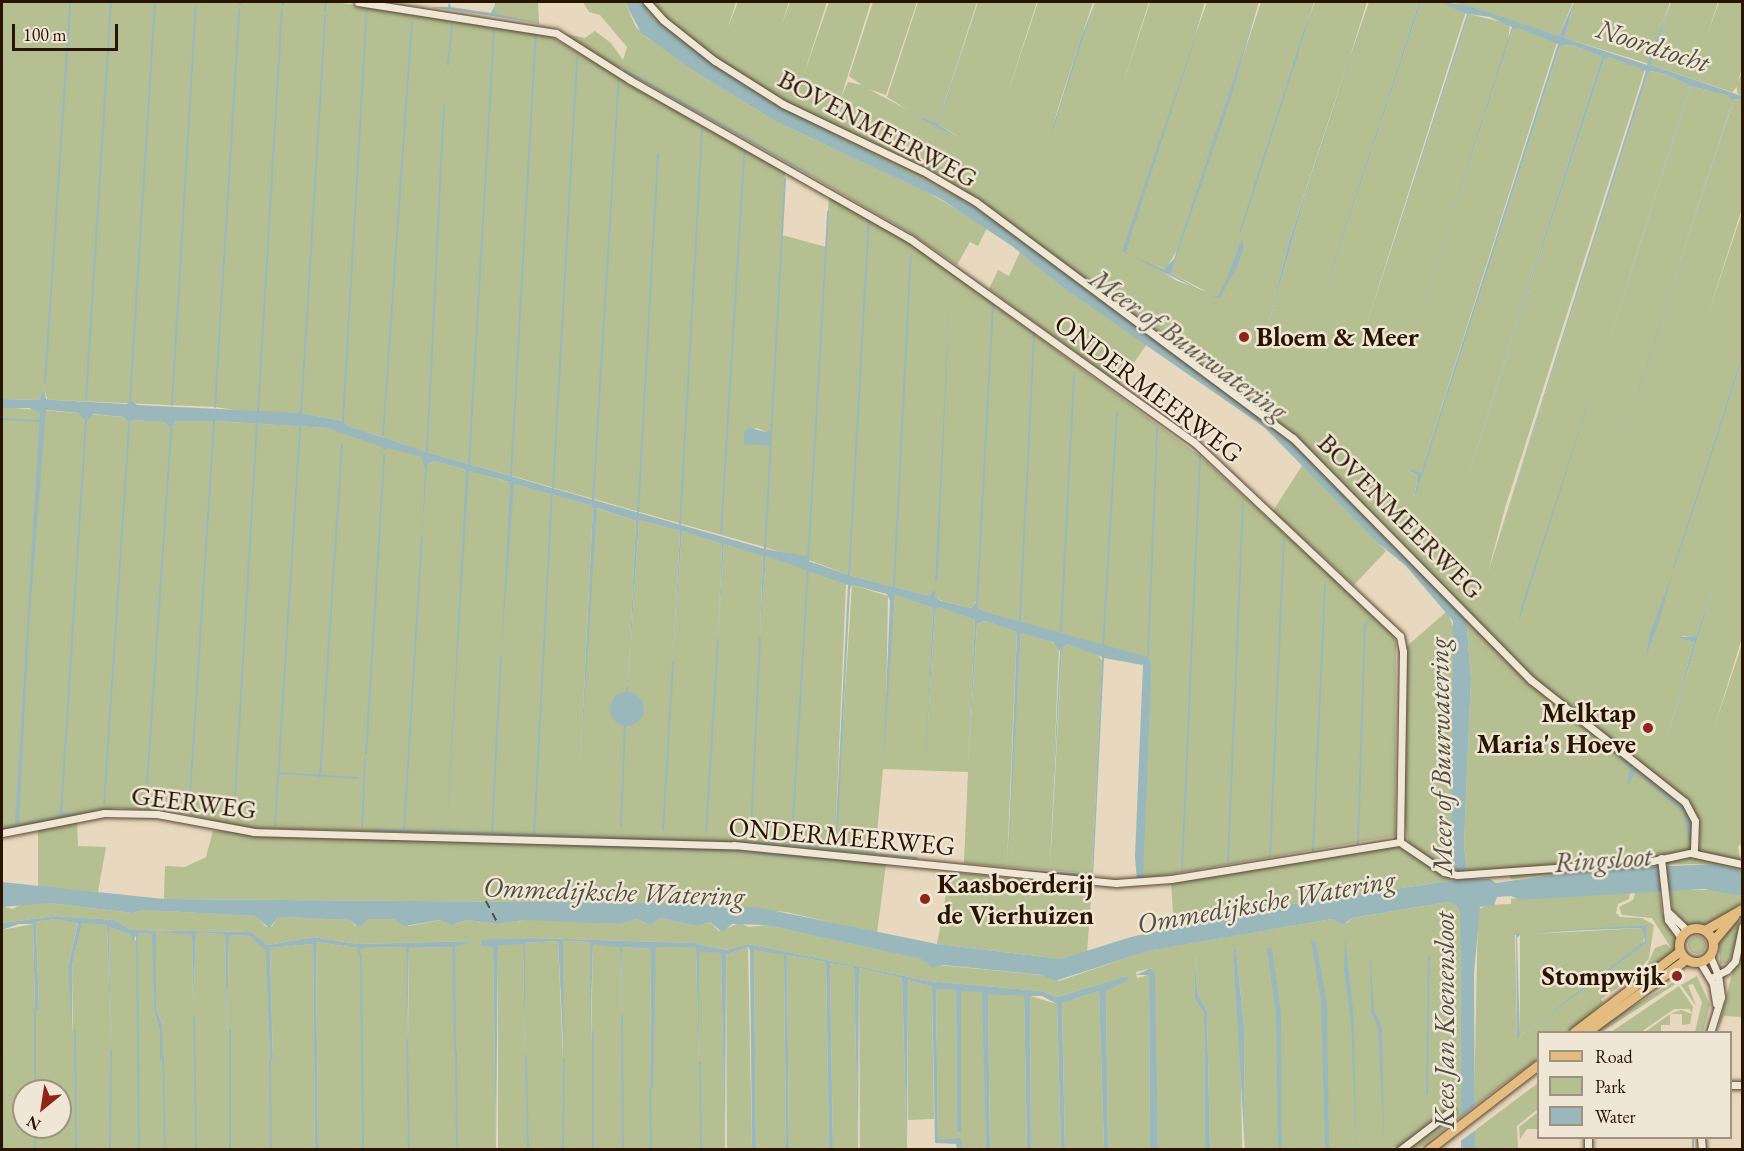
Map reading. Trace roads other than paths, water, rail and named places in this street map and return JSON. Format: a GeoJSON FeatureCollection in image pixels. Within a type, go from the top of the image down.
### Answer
{"type":"FeatureCollection","features":[{"type":"Feature","properties":{"kind":"main road"},"geometry":{"type":"LineString","coordinates":[[1575,1031],[1680,951],[1684,934],[1705,930],[1740,910]]}},
{"type":"Feature","properties":{"kind":"main road"},"geometry":{"type":"LineString","coordinates":[[1680,951],[1686,959],[1700,962],[1710,956],[1713,941],[1740,910]]}},
{"type":"Feature","properties":{"kind":"main road"},"geometry":{"type":"LineString","coordinates":[[1705,930],[1713,941]]}},
{"type":"Feature","properties":{"kind":"main road"},"geometry":{"type":"LineString","coordinates":[[1588,1031],[1686,959]]}},
{"type":"Feature","properties":{"kind":"main road"},"geometry":{"type":"LineString","coordinates":[[1428,1149],[1537,1067]]}},
{"type":"Feature","properties":{"kind":"street","name":"ONDERMEERWEG"},"geometry":{"type":"LineString","coordinates":[[358,2],[541,28],[556,33],[669,102],[910,239],[1194,442],[1396,630],[1403,651],[1400,842],[1171,879],[1116,883],[734,845],[383,836]]}},
{"type":"Feature","properties":{"kind":"street","name":"BOVENMEERWEG"},"geometry":{"type":"LineString","coordinates":[[647,2],[663,20],[715,61],[783,104],[923,171],[976,202],[1293,438],[1532,680],[1685,802],[1695,821],[1694,853]]}},
{"type":"Feature","properties":{"kind":"street","name":"GEERWEG"},"geometry":{"type":"LineString","coordinates":[[2,833],[104,813],[184,817],[254,832],[383,836]]}},
{"type":"Feature","properties":{"kind":"street"},"geometry":{"type":"LineString","coordinates":[[1400,842],[1444,872],[1459,875],[1662,862],[1694,853],[1743,864]]}},
{"type":"Feature","properties":{"kind":"street"},"geometry":{"type":"LineString","coordinates":[[1662,862],[1667,911],[1684,934]]}},
{"type":"Feature","properties":{"kind":"street"},"geometry":{"type":"LineString","coordinates":[[1714,976],[1735,961],[1743,927]]}},
{"type":"Feature","properties":{"kind":"street"},"geometry":{"type":"LineString","coordinates":[[1710,956],[1716,1010],[1710,1031]]}},
{"type":"Feature","properties":{"kind":"street"},"geometry":{"type":"LineString","coordinates":[[1700,962],[1714,976]]}},
{"type":"Feature","properties":{"kind":"street"},"geometry":{"type":"LineString","coordinates":[[1400,1149],[1451,1111]]}},
{"type":"Feature","properties":{"kind":"water"},"geometry":{"type":"Polygon","coordinates":[[[449,2],[451,7],[491,13],[495,5],[496,14],[533,22],[431,7],[448,7],[449,2]]]}},
{"type":"Feature","properties":{"kind":"water"},"geometry":{"type":"Polygon","coordinates":[[[625,2],[642,2],[654,19],[714,65],[768,100],[974,206],[1293,442],[1466,617],[1471,678],[1464,845],[1467,870],[1462,872],[1463,879],[1490,879],[1496,883],[1586,870],[1715,864],[1742,871],[1742,896],[1704,889],[1520,900],[1511,896],[1497,897],[1494,905],[1480,907],[1474,974],[1475,1149],[1461,1150],[1460,915],[1457,906],[1448,902],[1352,918],[1343,925],[1332,919],[1148,951],[1055,981],[1042,975],[943,965],[933,968],[921,959],[766,925],[732,924],[722,932],[710,922],[697,926],[660,918],[650,925],[637,919],[619,924],[523,920],[497,924],[468,920],[452,925],[440,920],[405,926],[393,919],[368,919],[359,927],[349,920],[279,917],[269,928],[255,916],[144,910],[132,913],[50,903],[3,907],[2,882],[164,899],[683,903],[761,908],[937,944],[1061,959],[1131,937],[1251,910],[1456,880],[1451,830],[1453,621],[1406,566],[1378,543],[1264,427],[1058,284],[1012,246],[939,198],[777,122],[697,73],[641,33],[625,2]]]}},
{"type":"Feature","properties":{"kind":"water"},"geometry":{"type":"Polygon","coordinates":[[[978,2],[939,125],[960,139],[912,114],[938,123],[978,2]]]}},
{"type":"Feature","properties":{"kind":"water"},"geometry":{"type":"Polygon","coordinates":[[[1095,2],[1053,130],[1052,130],[1081,38],[1095,2]]]}},
{"type":"Feature","properties":{"kind":"water"},"geometry":{"type":"Polygon","coordinates":[[[1207,2],[1126,251],[1128,254],[1122,251],[1207,2]]]}},
{"type":"Feature","properties":{"kind":"water"},"geometry":{"type":"Polygon","coordinates":[[[1259,2],[1229,103],[1171,273],[1207,294],[1132,256],[1164,269],[1174,259],[1259,2]]]}},
{"type":"Feature","properties":{"kind":"water"},"geometry":{"type":"Polygon","coordinates":[[[1315,2],[1241,232],[1239,233],[1303,33],[1315,2]]]}},
{"type":"Feature","properties":{"kind":"water"},"geometry":{"type":"Polygon","coordinates":[[[1369,2],[1305,197],[1266,332],[1288,244],[1369,2]]]}},
{"type":"Feature","properties":{"kind":"water"},"geometry":{"type":"Polygon","coordinates":[[[1419,2],[1421,2],[1323,299],[1335,260],[1419,2]]]}},
{"type":"Feature","properties":{"kind":"water"},"geometry":{"type":"Polygon","coordinates":[[[1440,2],[1466,5],[1559,36],[1574,2],[1565,38],[1647,65],[1671,2],[1651,65],[1742,96],[1742,100],[1734,99],[1730,110],[1589,544],[1732,101],[1729,96],[1691,86],[1601,365],[1690,86],[1668,75],[1651,71],[1648,74],[1488,572],[1646,71],[1609,57],[1604,60],[1464,488],[1602,57],[1572,45],[1560,46],[1413,503],[1418,476],[1405,468],[1421,472],[1558,44],[1519,28],[1513,29],[1407,355],[1512,27],[1490,17],[1469,14],[1365,331],[1467,14],[1440,2]]]}},
{"type":"Feature","properties":{"kind":"water"},"geometry":{"type":"Polygon","coordinates":[[[623,68],[809,173],[810,175],[624,71],[623,68]]]}},
{"type":"Feature","properties":{"kind":"water"},"geometry":{"type":"Polygon","coordinates":[[[1242,238],[1244,247],[1237,267],[1220,298],[1211,297],[1218,296],[1225,283],[1242,238]]]}},
{"type":"Feature","properties":{"kind":"water"},"geometry":{"type":"Polygon","coordinates":[[[950,291],[938,572],[937,582],[935,581],[950,291]]]}},
{"type":"Feature","properties":{"kind":"water"},"geometry":{"type":"Polygon","coordinates":[[[1742,354],[1742,360],[1674,569],[1673,568],[1742,354]]]}},
{"type":"Feature","properties":{"kind":"water"},"geometry":{"type":"Polygon","coordinates":[[[1599,369],[1520,618],[1519,618],[1522,605],[1599,369]]]}},
{"type":"Feature","properties":{"kind":"water"},"geometry":{"type":"Polygon","coordinates":[[[44,388],[46,399],[54,400],[127,404],[130,400],[137,405],[301,413],[343,421],[348,426],[427,452],[765,549],[806,556],[808,561],[849,575],[929,596],[935,588],[935,596],[941,601],[971,608],[977,601],[979,609],[997,615],[1148,657],[1152,665],[1143,878],[1137,880],[1135,857],[1143,665],[1104,658],[1093,878],[1021,870],[1092,874],[1102,657],[1067,644],[1062,649],[1049,866],[1060,651],[1053,642],[1021,633],[1008,862],[1017,632],[985,621],[977,624],[968,767],[975,620],[940,607],[935,610],[925,770],[933,608],[895,595],[883,769],[890,601],[887,594],[852,585],[835,844],[848,585],[766,556],[760,638],[763,556],[724,544],[718,639],[722,544],[682,531],[673,662],[680,531],[639,520],[628,687],[636,521],[597,508],[580,773],[593,506],[514,484],[501,657],[510,486],[509,482],[469,471],[447,827],[466,470],[434,461],[427,465],[422,537],[425,468],[421,457],[388,448],[384,451],[382,447],[327,428],[176,421],[171,428],[163,422],[132,420],[129,424],[124,417],[93,414],[87,421],[62,813],[79,813],[42,822],[2,826],[15,824],[40,413],[29,408],[2,408],[2,399],[39,400],[44,388]],[[46,410],[29,628],[19,824],[59,816],[85,420],[78,413],[46,410]]]}},
{"type":"Feature","properties":{"kind":"water"},"geometry":{"type":"Polygon","coordinates":[[[750,428],[766,432],[772,429],[771,446],[744,444],[744,431],[750,428]]]}},
{"type":"Feature","properties":{"kind":"water"},"geometry":{"type":"Polygon","coordinates":[[[1672,575],[1659,622],[1646,656],[1650,633],[1672,575]]]}},
{"type":"Feature","properties":{"kind":"water"},"geometry":{"type":"Polygon","coordinates":[[[1712,590],[1667,738],[1694,642],[1678,637],[1696,636],[1712,590]]]}},
{"type":"Feature","properties":{"kind":"water"},"geometry":{"type":"Polygon","coordinates":[[[627,692],[639,697],[644,709],[639,721],[627,726],[615,721],[610,709],[615,697],[627,692]]]}},
{"type":"Feature","properties":{"kind":"water"},"geometry":{"type":"Polygon","coordinates":[[[1594,735],[1687,810],[1691,825],[1690,846],[1683,812],[1636,772],[1627,786],[1630,768],[1594,735]]]}},
{"type":"Feature","properties":{"kind":"water"},"geometry":{"type":"Polygon","coordinates":[[[54,916],[115,920],[131,930],[251,932],[268,945],[313,937],[358,944],[473,941],[455,947],[456,1051],[454,1054],[452,947],[409,948],[407,1040],[406,947],[361,948],[359,955],[357,948],[316,942],[318,1149],[315,1149],[313,944],[270,948],[273,1061],[270,1061],[266,951],[250,936],[229,935],[227,1034],[225,934],[196,933],[193,1009],[192,935],[156,931],[156,1008],[162,1024],[163,1057],[160,1062],[160,1032],[154,1011],[152,934],[137,933],[133,942],[131,935],[109,927],[111,1050],[107,925],[82,923],[72,966],[72,1034],[68,967],[78,923],[55,919],[36,922],[39,1009],[35,1012],[33,924],[19,924],[2,930],[2,923],[54,916]]]}},
{"type":"Feature","properties":{"kind":"water"},"geometry":{"type":"Polygon","coordinates":[[[1646,925],[1647,943],[1517,1039],[1516,933],[1521,934],[1517,938],[1520,1036],[1645,941],[1642,928],[1532,932],[1646,925]]]}},
{"type":"Feature","properties":{"kind":"water"},"geometry":{"type":"Polygon","coordinates":[[[1345,937],[1354,1019],[1356,1149],[1351,1022],[1344,971],[1345,937]]]}},
{"type":"Feature","properties":{"kind":"water"},"geometry":{"type":"Polygon","coordinates":[[[533,938],[695,943],[726,950],[748,944],[929,981],[1041,991],[1057,997],[1127,976],[1129,980],[1106,991],[1108,1149],[1104,1149],[1099,991],[1062,1003],[1065,1150],[1061,1149],[1057,1004],[1042,996],[1030,996],[1031,1149],[1027,1149],[1024,996],[988,994],[990,1149],[986,1150],[982,992],[961,991],[961,1133],[957,1132],[956,990],[936,989],[938,1140],[961,1138],[962,1149],[957,1149],[956,1144],[935,1143],[932,987],[908,980],[907,1149],[902,978],[859,968],[858,1149],[854,967],[830,963],[833,1149],[829,1149],[826,962],[787,955],[789,1149],[786,1149],[784,955],[754,950],[756,1149],[752,1149],[750,950],[748,947],[726,955],[725,1149],[721,953],[699,952],[699,1065],[696,948],[656,947],[653,1088],[650,1090],[651,949],[622,947],[621,1021],[620,948],[593,944],[590,1045],[590,942],[563,941],[564,1059],[558,941],[525,943],[525,1058],[523,944],[498,946],[496,1149],[493,947],[481,946],[481,940],[533,938]]]}},
{"type":"Feature","properties":{"kind":"water"},"geometry":{"type":"Polygon","coordinates":[[[1311,940],[1316,942],[1327,1003],[1329,1149],[1325,1149],[1321,1001],[1311,940]]]}},
{"type":"Feature","properties":{"kind":"water"},"geometry":{"type":"Polygon","coordinates":[[[1236,948],[1244,1026],[1245,1150],[1233,949],[1236,948]]]}},
{"type":"Feature","properties":{"kind":"water"},"geometry":{"type":"Polygon","coordinates":[[[1272,948],[1281,1014],[1282,1149],[1278,1149],[1276,1014],[1267,949],[1272,948]]]}},
{"type":"Feature","properties":{"kind":"water"},"geometry":{"type":"Polygon","coordinates":[[[1370,951],[1374,1010],[1382,1027],[1384,1140],[1378,1028],[1371,1012],[1370,951]]]}},
{"type":"Feature","properties":{"kind":"water"},"geometry":{"type":"Polygon","coordinates":[[[1196,954],[1197,992],[1207,1011],[1210,1149],[1205,1149],[1204,1013],[1194,998],[1196,954]]]}},
{"type":"Feature","properties":{"kind":"water"},"geometry":{"type":"Polygon","coordinates":[[[1151,968],[1155,975],[1158,1150],[1150,1149],[1149,979],[1148,975],[1136,975],[1151,968]]]}},
{"type":"Feature","properties":{"kind":"waterway"},"geometry":{"type":"LineString","coordinates":[[45,383],[70,2]]}},
{"type":"Feature","properties":{"kind":"waterway"},"geometry":{"type":"LineString","coordinates":[[86,399],[111,2]]}},
{"type":"Feature","properties":{"kind":"waterway"},"geometry":{"type":"LineString","coordinates":[[130,400],[155,2]]}},
{"type":"Feature","properties":{"kind":"waterway"},"geometry":{"type":"LineString","coordinates":[[325,11],[326,2]]}},
{"type":"Feature","properties":{"kind":"waterway"},"geometry":{"type":"LineString","coordinates":[[172,405],[196,6]]}},
{"type":"Feature","properties":{"kind":"waterway"},"geometry":{"type":"LineString","coordinates":[[343,421],[367,9]]}},
{"type":"Feature","properties":{"kind":"waterway"},"geometry":{"type":"LineString","coordinates":[[215,407],[239,10]]}},
{"type":"Feature","properties":{"kind":"waterway"},"geometry":{"type":"LineString","coordinates":[[258,411],[282,10]]}},
{"type":"Feature","properties":{"kind":"waterway"},"geometry":{"type":"LineString","coordinates":[[301,413],[325,16]]}},
{"type":"Feature","properties":{"kind":"waterway"},"geometry":{"type":"LineString","coordinates":[[383,435],[412,22]]}},
{"type":"Feature","properties":{"kind":"waterway"},"geometry":{"type":"LineString","coordinates":[[448,65],[452,25]]}},
{"type":"Feature","properties":{"kind":"waterway"},"geometry":{"type":"LineString","coordinates":[[469,464],[494,29]]}},
{"type":"Feature","properties":{"kind":"waterway"},"geometry":{"type":"LineString","coordinates":[[511,476],[536,34]]}},
{"type":"Feature","properties":{"kind":"waterway"},"geometry":{"type":"LineString","coordinates":[[553,489],[577,58]]}},
{"type":"Feature","properties":{"kind":"waterway"},"geometry":{"type":"LineString","coordinates":[[593,500],[619,80]]}},
{"type":"Feature","properties":{"kind":"waterway"},"geometry":{"type":"LineString","coordinates":[[427,452],[444,104]]}},
{"type":"Feature","properties":{"kind":"waterway"},"geometry":{"type":"LineString","coordinates":[[680,526],[702,130]]}},
{"type":"Feature","properties":{"kind":"waterway"},"geometry":{"type":"LineString","coordinates":[[721,533],[744,154]]}},
{"type":"Feature","properties":{"kind":"waterway"},"geometry":{"type":"LineString","coordinates":[[638,513],[658,155]]}},
{"type":"Feature","properties":{"kind":"waterway"},"geometry":{"type":"LineString","coordinates":[[765,549],[785,179]]}},
{"type":"Feature","properties":{"kind":"waterway"},"geometry":{"type":"LineString","coordinates":[[808,561],[828,212]]}},
{"type":"Feature","properties":{"kind":"waterway"},"geometry":{"type":"LineString","coordinates":[[849,575],[869,219]]}},
{"type":"Feature","properties":{"kind":"waterway"},"geometry":{"type":"LineString","coordinates":[[894,586],[911,254]]}},
{"type":"Feature","properties":{"kind":"waterway"},"geometry":{"type":"LineString","coordinates":[[977,601],[993,302]]}},
{"type":"Feature","properties":{"kind":"waterway"},"geometry":{"type":"LineString","coordinates":[[1020,620],[1034,332]]}},
{"type":"Feature","properties":{"kind":"waterway"},"geometry":{"type":"LineString","coordinates":[[1061,631],[1074,375]]}},
{"type":"Feature","properties":{"kind":"waterway"},"geometry":{"type":"LineString","coordinates":[[1103,646],[1117,413]]}},
{"type":"Feature","properties":{"kind":"waterway"},"geometry":{"type":"LineString","coordinates":[[2,419],[39,421]]}},
{"type":"Feature","properties":{"kind":"waterway"},"geometry":{"type":"LineString","coordinates":[[189,810],[214,421]]}},
{"type":"Feature","properties":{"kind":"waterway"},"geometry":{"type":"LineString","coordinates":[[226,821],[235,795],[257,423]]}},
{"type":"Feature","properties":{"kind":"waterway"},"geometry":{"type":"LineString","coordinates":[[104,804],[129,424]]}},
{"type":"Feature","properties":{"kind":"waterway"},"geometry":{"type":"LineString","coordinates":[[275,825],[300,426]]}},
{"type":"Feature","properties":{"kind":"waterway"},"geometry":{"type":"LineString","coordinates":[[147,784],[171,428]]}},
{"type":"Feature","properties":{"kind":"waterway"},"geometry":{"type":"LineString","coordinates":[[1148,657],[1157,428]]}},
{"type":"Feature","properties":{"kind":"waterway"},"geometry":{"type":"LineString","coordinates":[[320,777],[342,444]]}},
{"type":"Feature","properties":{"kind":"waterway"},"geometry":{"type":"LineString","coordinates":[[366,754],[384,456]]}},
{"type":"Feature","properties":{"kind":"waterway"},"geometry":{"type":"LineString","coordinates":[[1182,870],[1200,456]]}},
{"type":"Feature","properties":{"kind":"waterway"},"geometry":{"type":"LineString","coordinates":[[534,835],[552,495]]}},
{"type":"Feature","properties":{"kind":"waterway"},"geometry":{"type":"LineString","coordinates":[[1228,861],[1243,501]]}},
{"type":"Feature","properties":{"kind":"waterway"},"geometry":{"type":"LineString","coordinates":[[404,830],[422,537]]}},
{"type":"Feature","properties":{"kind":"waterway"},"geometry":{"type":"LineString","coordinates":[[1270,856],[1284,537]]}},
{"type":"Feature","properties":{"kind":"waterway"},"geometry":{"type":"LineString","coordinates":[[792,837],[808,571]]}},
{"type":"Feature","properties":{"kind":"waterway"},"geometry":{"type":"LineString","coordinates":[[1313,850],[1325,584]]}},
{"type":"Feature","properties":{"kind":"waterway"},"geometry":{"type":"LineString","coordinates":[[1358,843],[1365,625],[1371,618]]}},
{"type":"Feature","properties":{"kind":"waterway"},"geometry":{"type":"LineString","coordinates":[[751,834],[760,638]]}},
{"type":"Feature","properties":{"kind":"waterway"},"geometry":{"type":"LineString","coordinates":[[706,832],[718,639]]}},
{"type":"Feature","properties":{"kind":"waterway"},"geometry":{"type":"LineString","coordinates":[[492,833],[501,656]]}},
{"type":"Feature","properties":{"kind":"waterway"},"geometry":{"type":"LineString","coordinates":[[663,830],[673,662]]}},
{"type":"Feature","properties":{"kind":"waterway"},"geometry":{"type":"LineString","coordinates":[[627,691],[628,687]]}},
{"type":"Feature","properties":{"kind":"waterway"},"geometry":{"type":"LineString","coordinates":[[621,826],[625,726]]}},
{"type":"Feature","properties":{"kind":"waterway"},"geometry":{"type":"LineString","coordinates":[[362,827],[365,760]]}},
{"type":"Feature","properties":{"kind":"waterway"},"geometry":{"type":"LineString","coordinates":[[280,773],[358,778]]}},
{"type":"Feature","properties":{"kind":"waterway"},"geometry":{"type":"LineString","coordinates":[[373,830],[418,831]]}},
{"type":"Feature","properties":{"kind":"waterway"},"geometry":{"type":"LineString","coordinates":[[428,831],[778,844]]}},
{"type":"Feature","properties":{"kind":"waterway"},"geometry":{"type":"LineString","coordinates":[[367,839],[722,850],[886,864]]}},
{"type":"Feature","properties":{"kind":"waterway"},"geometry":{"type":"LineString","coordinates":[[785,845],[916,858]]}},
{"type":"Feature","properties":{"kind":"waterway"},"geometry":{"type":"LineString","coordinates":[[137,933],[139,1150]]}},
{"type":"Feature","properties":{"kind":"waterway"},"geometry":{"type":"LineString","coordinates":[[361,954],[363,1150]]}},
{"type":"Feature","properties":{"kind":"waterway","name":"Kees Jan Koenensloot"},"geometry":{"type":"LineString","coordinates":[[1427,1094],[1429,956]]}},
{"type":"Feature","properties":{"kind":"waterway"},"geometry":{"type":"LineString","coordinates":[[35,1012],[35,1079]]}},
{"type":"Feature","properties":{"kind":"waterway"},"geometry":{"type":"LineString","coordinates":[[194,1016],[196,1150]]}},
{"type":"Feature","properties":{"kind":"waterway"},"geometry":{"type":"LineString","coordinates":[[622,1016],[623,1150]]}},
{"type":"Feature","properties":{"kind":"waterway"},"geometry":{"type":"LineString","coordinates":[[75,1030],[76,1150]]}},
{"type":"Feature","properties":{"kind":"waterway"},"geometry":{"type":"LineString","coordinates":[[230,1030],[230,1150]]}},
{"type":"Feature","properties":{"kind":"waterway"},"geometry":{"type":"LineString","coordinates":[[593,1032],[593,1150]]}},
{"type":"Feature","properties":{"kind":"waterway"},"geometry":{"type":"LineString","coordinates":[[2,1036],[3,1150]]}},
{"type":"Feature","properties":{"kind":"waterway"},"geometry":{"type":"LineString","coordinates":[[407,1040],[409,1150]]}},
{"type":"Feature","properties":{"kind":"waterway"},"geometry":{"type":"LineString","coordinates":[[110,1150],[111,1050]]}},
{"type":"Feature","properties":{"kind":"waterway"},"geometry":{"type":"LineString","coordinates":[[456,1051],[457,1150]]}},
{"type":"Feature","properties":{"kind":"waterway"},"geometry":{"type":"LineString","coordinates":[[526,1056],[528,1150]]}},
{"type":"Feature","properties":{"kind":"waterway"},"geometry":{"type":"LineString","coordinates":[[163,1057],[165,1150]]}},
{"type":"Feature","properties":{"kind":"waterway"},"geometry":{"type":"LineString","coordinates":[[563,1150],[564,1059]]}},
{"type":"Feature","properties":{"kind":"waterway"},"geometry":{"type":"LineString","coordinates":[[270,1061],[271,1150]]}},
{"type":"Feature","properties":{"kind":"waterway"},"geometry":{"type":"LineString","coordinates":[[700,1062],[701,1150]]}},
{"type":"Feature","properties":{"kind":"waterway"},"geometry":{"type":"LineString","coordinates":[[650,1090],[651,1150]]}},
{"type":"Feature","properties":{"kind":"waterway"},"geometry":{"type":"LineString","coordinates":[[35,1139],[35,1150]]}},
{"type":"Feature","properties":{"kind":"waterway"},"geometry":{"type":"LineString","coordinates":[[1693,1139],[1693,1150]]}},
{"type":"Feature","properties":{"kind":"place","name":"Bloem & Meer"},"geometry":{"type":"Point","coordinates":[1244,337]}},
{"type":"Feature","properties":{"kind":"place","name":"Melktap Maria's Hoeve"},"geometry":{"type":"Point","coordinates":[1648,728]}},
{"type":"Feature","properties":{"kind":"place","name":"Kaasboerderij de Vierhuizen"},"geometry":{"type":"Point","coordinates":[925,899]}},
{"type":"Feature","properties":{"kind":"place","name":"Stompwijk"},"geometry":{"type":"Point","coordinates":[1677,976]}},
{"type":"Feature","properties":{"kind":"water label","name":"Noordtocht"},"geometry":{"type":"Point","coordinates":[1653,45]}},
{"type":"Feature","properties":{"kind":"water label","name":"Meer of Buurwatering"},"geometry":{"type":"Point","coordinates":[1189,344]}},
{"type":"Feature","properties":{"kind":"water label","name":"Meer of Buurwatering"},"geometry":{"type":"Point","coordinates":[1440,756]}},
{"type":"Feature","properties":{"kind":"water label","name":"Ringsloot"},"geometry":{"type":"Point","coordinates":[1603,859]}},
{"type":"Feature","properties":{"kind":"water label","name":"Ommedijksche Watering"},"geometry":{"type":"Point","coordinates":[614,891]}},
{"type":"Feature","properties":{"kind":"water label","name":"Ommedijksche Watering"},"geometry":{"type":"Point","coordinates":[1266,901]}}]}
